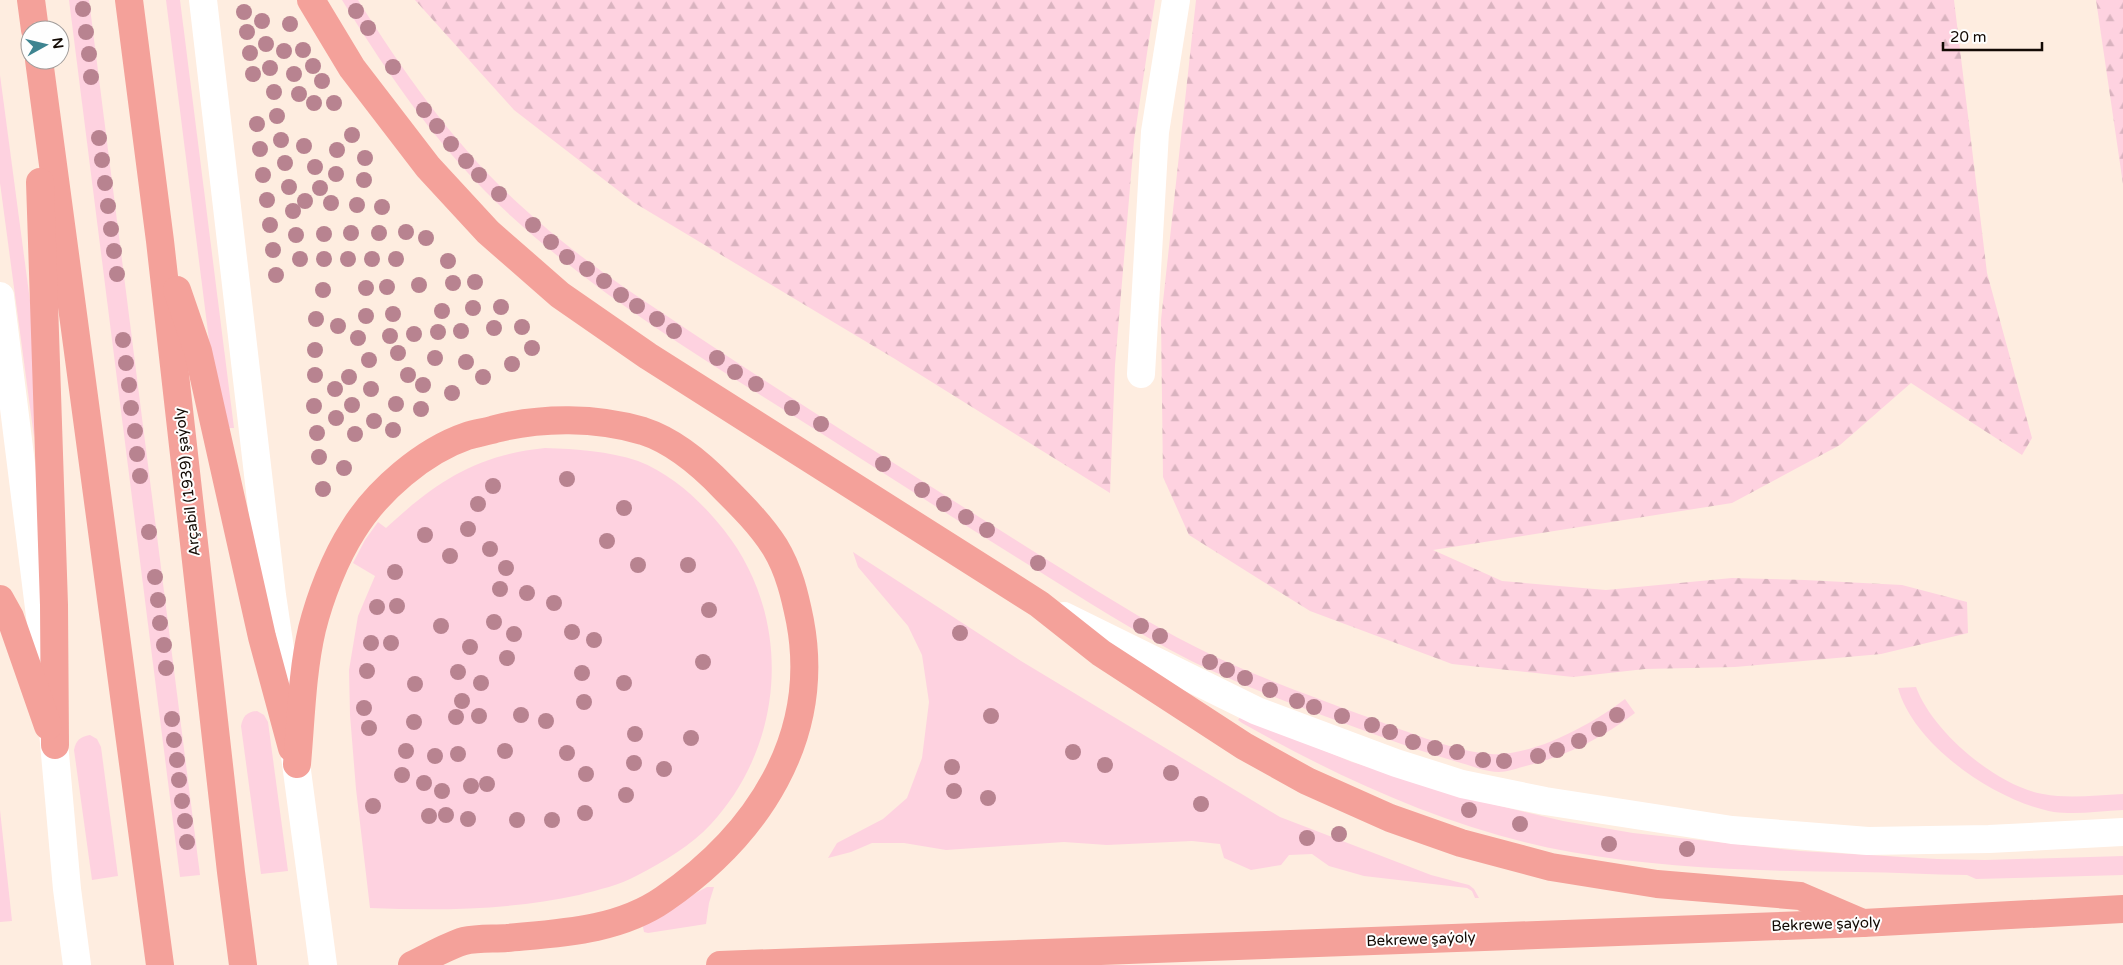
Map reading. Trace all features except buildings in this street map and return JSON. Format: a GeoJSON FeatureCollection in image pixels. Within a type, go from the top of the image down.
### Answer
{"type":"FeatureCollection","features":[{"type":"Feature","properties":{"kind":"main road"},"geometry":{"type":"LineString","coordinates":[[31,0],[34,20]]}},
{"type":"Feature","properties":{"kind":"main road","name":"Arçabil (1939) şaýoly"},"geometry":{"type":"LineString","coordinates":[[129,0],[160,240],[231,872],[244,965]]}},
{"type":"Feature","properties":{"kind":"main road"},"geometry":{"type":"LineString","coordinates":[[310,0],[352,68],[428,167],[488,232],[560,294],[648,356],[1039,604],[1100,653],[1244,746],[1307,781],[1390,818],[1461,843],[1551,867],[1656,884],[1800,896],[1863,923]]}},
{"type":"Feature","properties":{"kind":"main road"},"geometry":{"type":"LineString","coordinates":[[38,70],[54,605],[55,745]]}},
{"type":"Feature","properties":{"kind":"main road"},"geometry":{"type":"LineString","coordinates":[[39,70],[160,965]]}},
{"type":"Feature","properties":{"kind":"main road"},"geometry":{"type":"LineString","coordinates":[[160,240],[198,351],[262,637],[297,764]]}},
{"type":"Feature","properties":{"kind":"main road"},"geometry":{"type":"LineString","coordinates":[[297,764],[312,628],[332,571],[353,530],[384,489],[433,453],[465,437],[506,426],[559,420],[604,423],[646,432],[684,453],[717,480],[750,514],[776,548],[794,590],[803,634],[805,676],[798,720],[781,771],[761,805],[737,837],[704,869],[661,902],[625,919],[586,930],[464,941],[412,965]]}},
{"type":"Feature","properties":{"kind":"main road"},"geometry":{"type":"LineString","coordinates":[[0,599],[10,617],[55,745]]}},
{"type":"Feature","properties":{"kind":"main road","name":"Bekrewe şaýoly"},"geometry":{"type":"LineString","coordinates":[[720,965],[1863,923],[2123,909]]}},
{"type":"Feature","properties":{"kind":"street"},"geometry":{"type":"LineString","coordinates":[[203,0],[271,585],[323,965]]}},
{"type":"Feature","properties":{"kind":"street"},"geometry":{"type":"LineString","coordinates":[[1140,374],[1155,132],[1176,0]]}},
{"type":"Feature","properties":{"kind":"street"},"geometry":{"type":"LineString","coordinates":[[0,296],[40,609],[55,745],[66,888],[77,965]]}},
{"type":"Feature","properties":{"kind":"street"},"geometry":{"type":"LineString","coordinates":[[1039,604],[1257,711],[1396,763],[1462,784],[1545,801],[1732,830],[1868,841],[1989,839],[2123,832]]}},
{"type":"Feature","properties":{"kind":"green space"},"geometry":{"type":"Polygon","coordinates":[[[69,0],[89,0],[200,875],[180,877],[69,0]]]}},
{"type":"Feature","properties":{"kind":"green space"},"geometry":{"type":"Polygon","coordinates":[[[166,0],[180,0],[234,428],[228,428],[209,340],[166,0]]]}},
{"type":"Feature","properties":{"kind":"green space"},"geometry":{"type":"Polygon","coordinates":[[[342,0],[358,0],[432,108],[496,182],[537,220],[591,264],[854,438],[1157,627],[1216,657],[1269,680],[1425,738],[1476,752],[1507,754],[1543,745],[1596,719],[1625,699],[1635,713],[1595,739],[1553,758],[1510,770],[1489,771],[1409,747],[1273,696],[1210,670],[1150,639],[996,545],[705,360],[624,306],[547,248],[486,192],[440,141],[379,58],[342,0]]]}},
{"type":"Feature","properties":{"kind":"green space"},"geometry":{"type":"Polygon","coordinates":[[[415,0],[1155,0],[1134,140],[1115,365],[1110,493],[895,359],[633,202],[514,110],[415,0]]]}},
{"type":"Feature","properties":{"kind":"green space"},"geometry":{"type":"Polygon","coordinates":[[[1196,0],[1954,0],[1987,273],[2032,438],[2022,455],[1911,383],[1840,445],[1732,503],[1433,550],[1502,581],[1606,590],[1732,578],[1902,585],[1967,602],[1968,633],[1881,654],[1735,667],[1645,669],[1573,677],[1452,664],[1310,611],[1189,535],[1163,477],[1161,320],[1196,0]]]}},
{"type":"Feature","properties":{"kind":"green space"},"geometry":{"type":"Polygon","coordinates":[[[2096,0],[2123,0],[2123,184],[2096,0]]]}},
{"type":"Feature","properties":{"kind":"green space"},"geometry":{"type":"Polygon","coordinates":[[[0,75],[38,361],[34,437],[0,183],[0,75]]]}},
{"type":"Feature","properties":{"kind":"green space"},"geometry":{"type":"Polygon","coordinates":[[[545,448],[604,453],[638,461],[663,473],[686,490],[724,530],[746,564],[762,601],[770,640],[771,679],[766,718],[754,756],[736,792],[703,832],[667,859],[624,882],[579,895],[527,904],[449,909],[370,908],[356,789],[350,715],[349,670],[358,616],[375,576],[353,563],[365,540],[378,522],[386,528],[422,497],[458,473],[498,457],[545,448]]]}},
{"type":"Feature","properties":{"kind":"green space"},"geometry":{"type":"Polygon","coordinates":[[[853,552],[1021,661],[1280,817],[1431,875],[1469,885],[1474,889],[1479,898],[1475,898],[1472,891],[1467,888],[1364,876],[1329,866],[1312,854],[1289,855],[1281,865],[1251,870],[1224,858],[1220,844],[1192,841],[1107,845],[1064,842],[946,850],[904,843],[872,843],[851,852],[828,858],[837,843],[883,819],[907,798],[922,758],[929,702],[922,655],[908,626],[858,567],[853,552]]]}},
{"type":"Feature","properties":{"kind":"green space"},"geometry":{"type":"Polygon","coordinates":[[[1916,687],[1924,704],[1951,738],[1986,768],[2006,780],[2025,789],[2043,794],[2083,796],[2123,794],[2123,810],[2080,813],[2054,812],[2008,797],[1984,784],[1939,750],[1921,730],[1907,710],[1898,688],[1916,687]]]}},
{"type":"Feature","properties":{"kind":"green space"},"geometry":{"type":"Polygon","coordinates":[[[257,711],[264,715],[268,722],[288,871],[261,874],[241,726],[246,715],[257,711]]]}},
{"type":"Feature","properties":{"kind":"green space"},"geometry":{"type":"Polygon","coordinates":[[[1241,716],[1352,762],[1492,804],[1563,821],[1633,833],[1800,851],[1985,860],[2123,856],[2123,875],[1976,879],[1967,875],[1750,870],[1678,866],[1571,852],[1527,843],[1485,831],[1401,801],[1320,765],[1242,723],[1238,720],[1241,716]]]}},
{"type":"Feature","properties":{"kind":"green space"},"geometry":{"type":"Polygon","coordinates":[[[90,735],[97,739],[101,747],[118,876],[92,880],[74,750],[79,740],[90,735]]]}},
{"type":"Feature","properties":{"kind":"green space"},"geometry":{"type":"Polygon","coordinates":[[[0,810],[12,921],[0,922],[0,810]]]}},
{"type":"Feature","properties":{"kind":"green space"},"geometry":{"type":"Polygon","coordinates":[[[707,887],[714,887],[709,903],[706,924],[648,933],[644,932],[644,921],[707,887]]]}}]}
